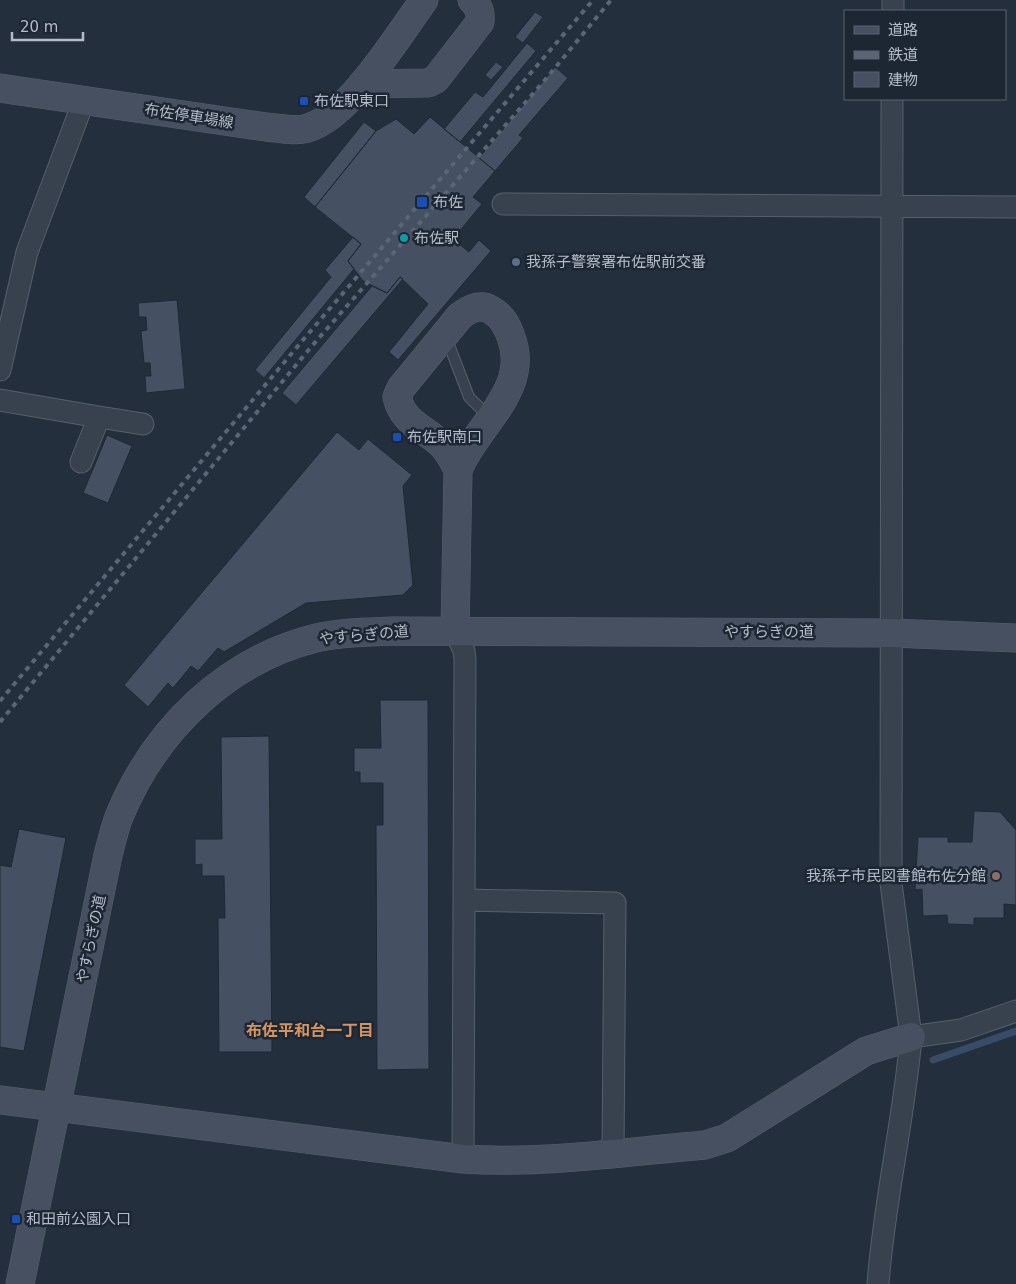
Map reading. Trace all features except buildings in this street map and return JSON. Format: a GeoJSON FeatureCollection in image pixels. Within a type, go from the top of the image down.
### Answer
{"type":"FeatureCollection","features":[{"type":"Feature","properties":{"kind":"street","name":"布佐停車場線"},"geometry":{"type":"LineString","coordinates":[[0,88],[266,127],[306,129],[332,116],[362,84],[424,0]]}},
{"type":"Feature","properties":{"kind":"street"},"geometry":{"type":"LineString","coordinates":[[362,84],[428,83],[436,79],[480,22],[481,14],[477,4],[472,0]]}},
{"type":"Feature","properties":{"kind":"street"},"geometry":{"type":"LineString","coordinates":[[0,370],[27,252],[84,100]]}},
{"type":"Feature","properties":{"kind":"street"},"geometry":{"type":"LineString","coordinates":[[878,1284],[881,1243],[907,1084],[911,1037],[891,882],[892,100]]}},
{"type":"Feature","properties":{"kind":"street"},"geometry":{"type":"LineString","coordinates":[[503,204],[1016,207]]}},
{"type":"Feature","properties":{"kind":"street"},"geometry":{"type":"LineString","coordinates":[[458,470],[450,455],[440,444],[404,416],[397,397],[401,388],[460,316],[470,309],[488,308],[498,314],[508,326],[515,347],[516,366],[512,384],[464,454],[458,470],[455,631],[464,651],[465,659],[463,1159]]}},
{"type":"Feature","properties":{"kind":"street"},"geometry":{"type":"LineString","coordinates":[[0,400],[143,424]]}},
{"type":"Feature","properties":{"kind":"street"},"geometry":{"type":"LineString","coordinates":[[80,462],[98,417]]}},
{"type":"Feature","properties":{"kind":"street","name":"やすらぎの道"},"geometry":{"type":"LineString","coordinates":[[20,1284],[108,856],[120,813],[136,779],[155,750],[181,718],[211,690],[246,666],[284,648],[318,638],[354,633],[455,631],[891,633],[1016,638]]}},
{"type":"Feature","properties":{"kind":"street"},"geometry":{"type":"LineString","coordinates":[[464,900],[615,903],[613,1153]]}},
{"type":"Feature","properties":{"kind":"street"},"geometry":{"type":"LineString","coordinates":[[0,1100],[463,1159],[499,1161],[705,1145],[728,1138],[866,1052],[911,1037],[961,1030],[1016,1011]]}},
{"type":"Feature","properties":{"kind":"lane"},"geometry":{"type":"LineString","coordinates":[[445,335],[470,397],[490,418]]}},
{"type":"Feature","properties":{"kind":"waterway"},"geometry":{"type":"LineString","coordinates":[[933,1060],[1016,1031]]}},
{"type":"Feature","properties":{"kind":"railway"},"geometry":{"type":"LineString","coordinates":[[0,701],[303,340],[593,0]]}},
{"type":"Feature","properties":{"kind":"railway"},"geometry":{"type":"LineString","coordinates":[[0,722],[311,347],[545,80],[611,0]]}},
{"type":"Feature","properties":{"kind":"place","name":"布佐駅東口"},"geometry":{"type":"Point","coordinates":[304,101]}},
{"type":"Feature","properties":{"kind":"place","name":"布佐"},"geometry":{"type":"Point","coordinates":[422,202]}},
{"type":"Feature","properties":{"kind":"place","name":"布佐駅"},"geometry":{"type":"Point","coordinates":[404,238]}},
{"type":"Feature","properties":{"kind":"place","name":"我孫子警察署布佐駅前交番"},"geometry":{"type":"Point","coordinates":[516,262]}},
{"type":"Feature","properties":{"kind":"place","name":"布佐駅南口"},"geometry":{"type":"Point","coordinates":[397,437]}},
{"type":"Feature","properties":{"kind":"place","name":"我孫子市民図書館布佐分館"},"geometry":{"type":"Point","coordinates":[996,876]}},
{"type":"Feature","properties":{"kind":"place","name":"和田前公園入口"},"geometry":{"type":"Point","coordinates":[16,1219]}},
{"type":"Feature","properties":{"kind":"district","name":"布佐平和台一丁目"},"geometry":{"type":"Point","coordinates":[310,1030]}}]}
